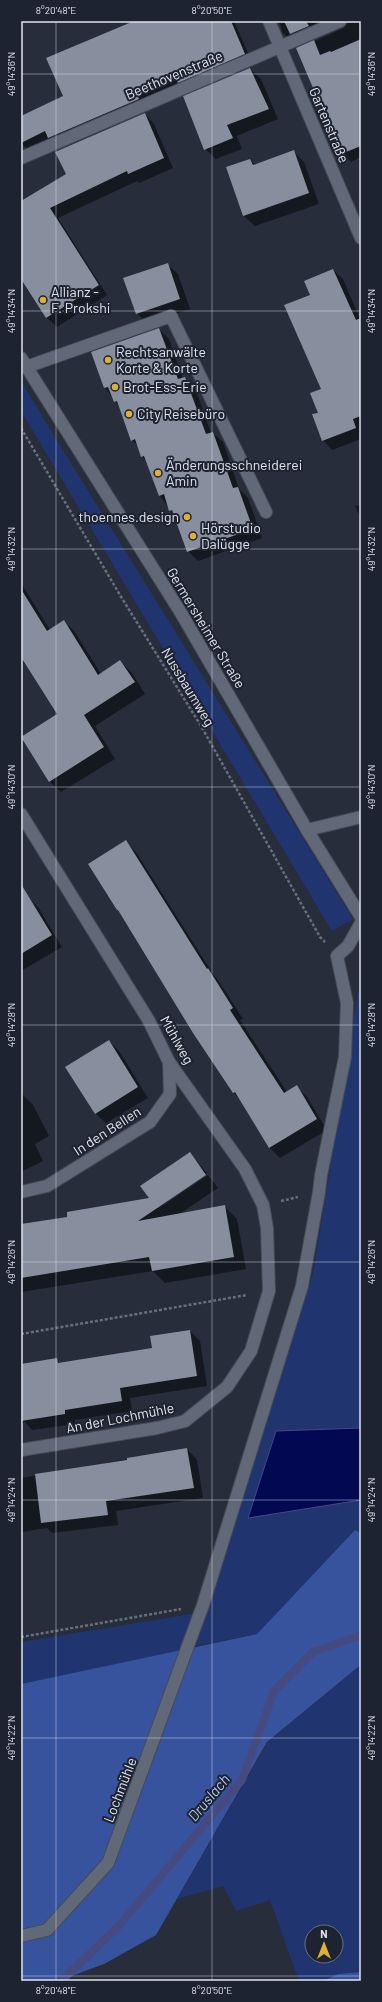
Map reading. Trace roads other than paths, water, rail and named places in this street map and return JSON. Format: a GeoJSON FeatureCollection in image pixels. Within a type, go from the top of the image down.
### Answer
{"type":"FeatureCollection","features":[{"type":"Feature","properties":{"kind":"street","name":"Gartenstraße"},"geometry":{"type":"LineString","coordinates":[[269,21],[361,238]]}},
{"type":"Feature","properties":{"kind":"street","name":"Beethovenstraße"},"geometry":{"type":"LineString","coordinates":[[21,158],[340,21]]}},
{"type":"Feature","properties":{"kind":"street"},"geometry":{"type":"LineString","coordinates":[[24,362],[171,316],[266,512]]}},
{"type":"Feature","properties":{"kind":"street","name":"Germersheimer Straße"},"geometry":{"type":"LineString","coordinates":[[24,362],[181,613],[307,830],[361,916]]}},
{"type":"Feature","properties":{"kind":"street","name":"Mühlweg"},"geometry":{"type":"LineString","coordinates":[[21,814],[149,1021],[169,1062],[245,1169],[263,1205],[267,1228],[269,1291]]}},
{"type":"Feature","properties":{"kind":"street"},"geometry":{"type":"LineString","coordinates":[[307,830],[361,817]]}},
{"type":"Feature","properties":{"kind":"street","name":"Lochmühle"},"geometry":{"type":"LineString","coordinates":[[21,1936],[47,1930],[108,1863],[199,1617],[302,1286],[321,1175],[345,1057],[347,1003],[337,956],[348,946],[361,924]]}},
{"type":"Feature","properties":{"kind":"street","name":"In den Bellen"},"geometry":{"type":"LineString","coordinates":[[21,1192],[47,1186],[150,1122],[170,1094],[169,1062]]}},
{"type":"Feature","properties":{"kind":"street","name":"An der Lochmühle"},"geometry":{"type":"LineString","coordinates":[[21,1450],[157,1428],[185,1421],[227,1387],[251,1351],[269,1291]]}},
{"type":"Feature","properties":{"kind":"waterway","name":"Druslach"},"geometry":{"type":"LineString","coordinates":[[61,1981],[117,1928],[242,1780],[274,1691],[313,1652],[361,1635]]}},
{"type":"Feature","properties":{"kind":"place","name":"Allianz - F. Prokshi"},"geometry":{"type":"Point","coordinates":[43,300]}},
{"type":"Feature","properties":{"kind":"place","name":"Rechtsanwälte Korte & Korte"},"geometry":{"type":"Point","coordinates":[108,360]}},
{"type":"Feature","properties":{"kind":"place","name":"Brot-Ess-Erie"},"geometry":{"type":"Point","coordinates":[115,387]}},
{"type":"Feature","properties":{"kind":"place","name":"City Reisebüro"},"geometry":{"type":"Point","coordinates":[129,414]}},
{"type":"Feature","properties":{"kind":"place","name":"Änderungsschneiderei Amin"},"geometry":{"type":"Point","coordinates":[158,473]}},
{"type":"Feature","properties":{"kind":"place","name":"thoennes.design"},"geometry":{"type":"Point","coordinates":[187,517]}},
{"type":"Feature","properties":{"kind":"place","name":"Hörstudio Dalügge"},"geometry":{"type":"Point","coordinates":[193,536]}}]}
